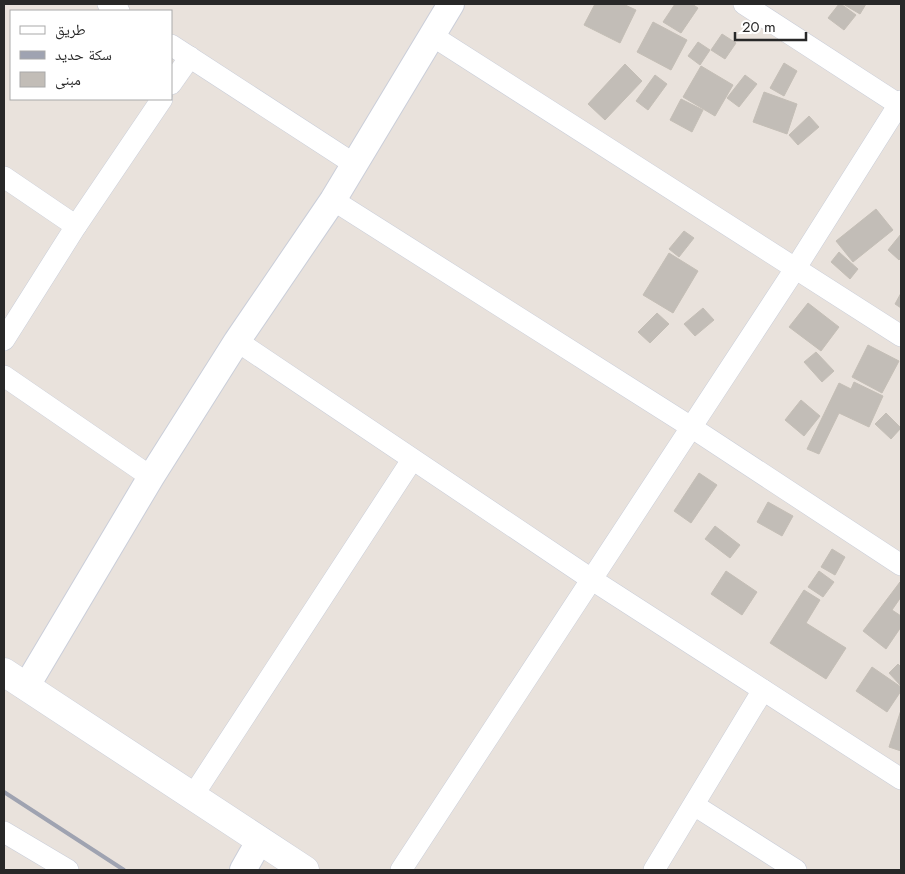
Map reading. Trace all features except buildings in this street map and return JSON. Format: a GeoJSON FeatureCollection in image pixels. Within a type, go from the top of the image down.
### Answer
{"type":"FeatureCollection","features":[{"type":"Feature","properties":{"kind":"main road"},"geometry":{"type":"LineString","coordinates":[[15,679],[305,870]]}},
{"type":"Feature","properties":{"kind":"street"},"geometry":{"type":"LineString","coordinates":[[15,679],[151,477],[237,341],[333,200],[451,4]]}},
{"type":"Feature","properties":{"kind":"street"},"geometry":{"type":"LineString","coordinates":[[401,870],[795,269],[900,104],[744,4]]}},
{"type":"Feature","properties":{"kind":"street"},"geometry":{"type":"LineString","coordinates":[[432,35],[901,336]]}},
{"type":"Feature","properties":{"kind":"street"},"geometry":{"type":"LineString","coordinates":[[172,46],[354,164]]}},
{"type":"Feature","properties":{"kind":"street"},"geometry":{"type":"LineString","coordinates":[[172,83],[190,57]]}},
{"type":"Feature","properties":{"kind":"street"},"geometry":{"type":"LineString","coordinates":[[4,340],[76,226],[161,100]]}},
{"type":"Feature","properties":{"kind":"street"},"geometry":{"type":"LineString","coordinates":[[4,177],[76,226]]}},
{"type":"Feature","properties":{"kind":"street"},"geometry":{"type":"LineString","coordinates":[[333,200],[691,427],[901,565]]}},
{"type":"Feature","properties":{"kind":"street"},"geometry":{"type":"LineString","coordinates":[[237,341],[591,579],[901,779]]}},
{"type":"Feature","properties":{"kind":"street"},"geometry":{"type":"LineString","coordinates":[[4,376],[151,477]]}},
{"type":"Feature","properties":{"kind":"street"},"geometry":{"type":"LineString","coordinates":[[192,797],[412,460]]}},
{"type":"Feature","properties":{"kind":"street"},"geometry":{"type":"LineString","coordinates":[[654,870],[762,690]]}},
{"type":"Feature","properties":{"kind":"street"},"geometry":{"type":"LineString","coordinates":[[694,805],[796,870]]}},
{"type":"Feature","properties":{"kind":"street"},"geometry":{"type":"LineString","coordinates":[[4,832],[68,870]]}},
{"type":"Feature","properties":{"kind":"street"},"geometry":{"type":"LineString","coordinates":[[243,870],[260,840]]}},
{"type":"Feature","properties":{"kind":"railway"},"geometry":{"type":"LineString","coordinates":[[4,792],[124,870]]}}]}
